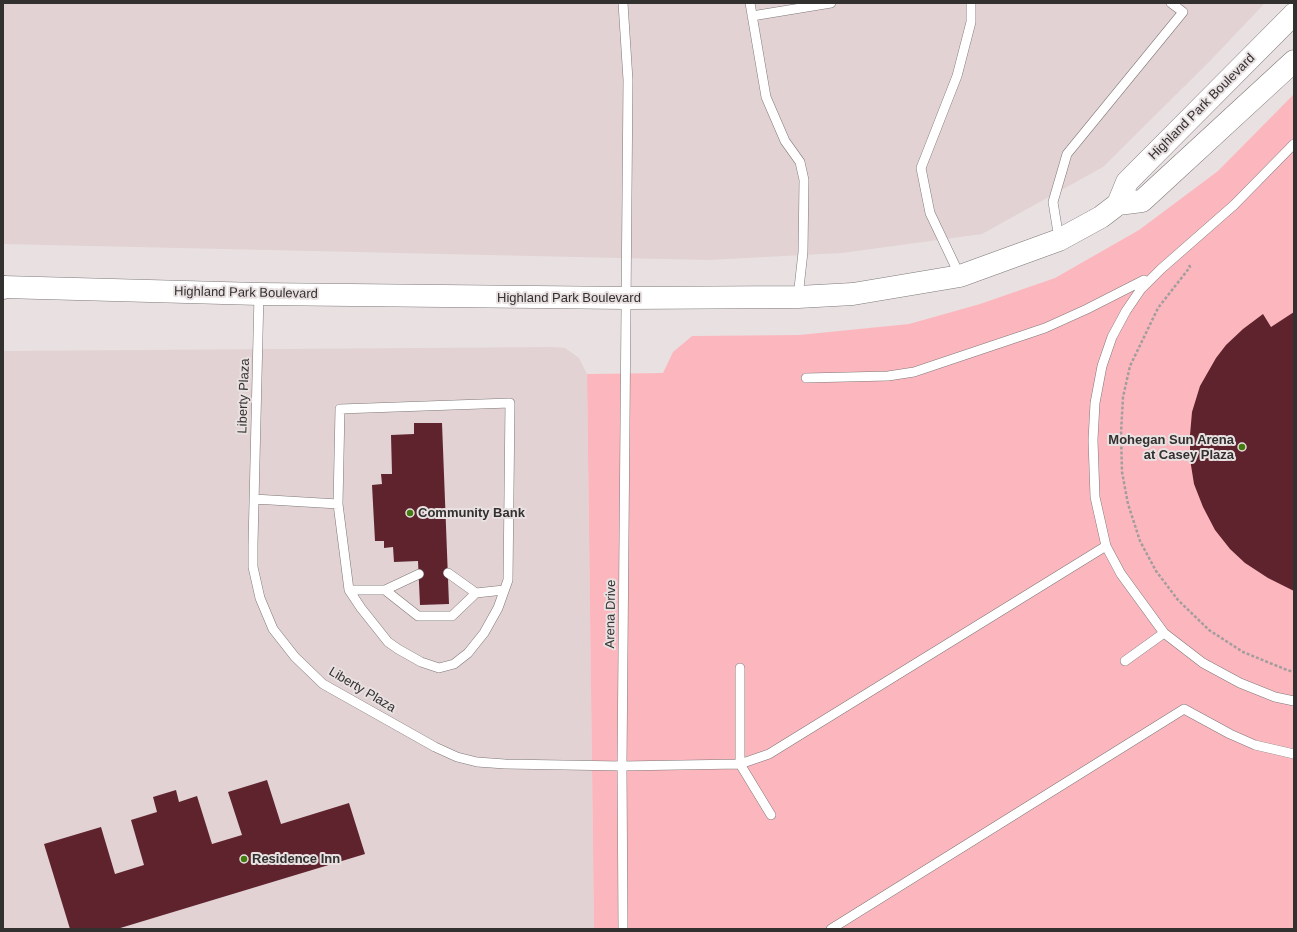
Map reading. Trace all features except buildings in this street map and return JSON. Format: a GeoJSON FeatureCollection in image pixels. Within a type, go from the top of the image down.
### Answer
{"type":"FeatureCollection","features":[{"type":"Feature","properties":{"kind":"main road","name":"Highland Park Boulevard"},"geometry":{"type":"LineString","coordinates":[[1118,204],[1127,182],[1294,14]]}},
{"type":"Feature","properties":{"kind":"main road","name":"Highland Park Boulevard"},"geometry":{"type":"LineString","coordinates":[[3,287],[260,294],[627,298],[798,297],[853,294],[960,276],[1059,240],[1101,217],[1118,204],[1142,201],[1294,61]]}},
{"type":"Feature","properties":{"kind":"lane","name":"Arena Drive"},"geometry":{"type":"LineString","coordinates":[[623,3],[628,80],[622,766],[623,929]]}},
{"type":"Feature","properties":{"kind":"lane"},"geometry":{"type":"LineString","coordinates":[[750,3],[766,97],[785,140],[800,162],[804,180],[803,252],[798,297]]}},
{"type":"Feature","properties":{"kind":"lane"},"geometry":{"type":"LineString","coordinates":[[752,16],[831,3]]}},
{"type":"Feature","properties":{"kind":"lane"},"geometry":{"type":"LineString","coordinates":[[960,276],[930,213],[921,168],[957,76],[971,22],[970,3]]}},
{"type":"Feature","properties":{"kind":"lane"},"geometry":{"type":"LineString","coordinates":[[1059,240],[1053,202],[1067,154],[1183,12],[1171,3]]}},
{"type":"Feature","properties":{"kind":"lane"},"geometry":{"type":"LineString","coordinates":[[806,378],[888,376],[920,370],[1045,328],[1138,285],[1234,205],[1294,144]]}},
{"type":"Feature","properties":{"kind":"lane"},"geometry":{"type":"LineString","coordinates":[[1160,268],[1141,289],[1126,311],[1112,337],[1102,366],[1095,403],[1093,440],[1095,497],[1106,546],[1121,574],[1164,633],[1203,663],[1275,697],[1294,701]]}},
{"type":"Feature","properties":{"kind":"lane","name":"Liberty Plaza"},"geometry":{"type":"LineString","coordinates":[[260,294],[253,566],[260,598],[273,629],[295,657],[323,684],[435,747],[457,757],[477,762],[504,764],[622,766],[740,764],[769,754],[1106,546]]}},
{"type":"Feature","properties":{"kind":"lane"},"geometry":{"type":"LineString","coordinates":[[510,403],[508,580],[484,633],[468,653],[454,664],[439,668],[421,662],[388,642],[361,608],[349,590],[338,504],[340,409],[510,403]]}},
{"type":"Feature","properties":{"kind":"lane"},"geometry":{"type":"LineString","coordinates":[[254,500],[338,504]]}},
{"type":"Feature","properties":{"kind":"lane"},"geometry":{"type":"LineString","coordinates":[[448,572],[476,593]]}},
{"type":"Feature","properties":{"kind":"lane"},"geometry":{"type":"LineString","coordinates":[[349,590],[385,590],[419,574]]}},
{"type":"Feature","properties":{"kind":"lane"},"geometry":{"type":"LineString","coordinates":[[385,590],[418,616],[452,616],[476,593],[504,590]]}},
{"type":"Feature","properties":{"kind":"lane"},"geometry":{"type":"LineString","coordinates":[[1125,661],[1164,633]]}},
{"type":"Feature","properties":{"kind":"lane"},"geometry":{"type":"LineString","coordinates":[[740,668],[740,764],[771,815]]}},
{"type":"Feature","properties":{"kind":"lane"},"geometry":{"type":"LineString","coordinates":[[831,929],[1184,709],[1230,734],[1255,745],[1294,754]]}},
{"type":"Feature","properties":{"kind":"path"},"geometry":{"type":"LineString","coordinates":[[1183,248],[1190,267],[1158,308],[1143,336],[1130,366],[1123,397],[1122,472],[1128,504],[1140,541],[1152,565],[1178,600],[1209,630],[1243,652],[1294,672]]}},
{"type":"Feature","properties":{"kind":"shaded area"},"geometry":{"type":"Polygon","coordinates":[[[3,3],[1265,3],[1209,62],[1103,167],[982,234],[842,253],[708,260],[3,244],[3,3]]]}},
{"type":"Feature","properties":{"kind":"shaded area"},"geometry":{"type":"Polygon","coordinates":[[[1294,94],[1294,929],[594,929],[587,374],[663,373],[673,352],[692,336],[799,335],[909,324],[980,304],[1055,278],[1139,230],[1218,171],[1294,94]]]}},
{"type":"Feature","properties":{"kind":"shaded area"},"geometry":{"type":"Polygon","coordinates":[[[565,348],[579,358],[587,374],[594,929],[3,929],[3,351],[565,348]]]}},
{"type":"Feature","properties":{"kind":"place","name":"Mohegan Sun Arena at Casey Plaza"},"geometry":{"type":"Point","coordinates":[1242,447]}},
{"type":"Feature","properties":{"kind":"place","name":"Community Bank"},"geometry":{"type":"Point","coordinates":[410,513]}},
{"type":"Feature","properties":{"kind":"place","name":"Residence Inn"},"geometry":{"type":"Point","coordinates":[244,859]}}]}
